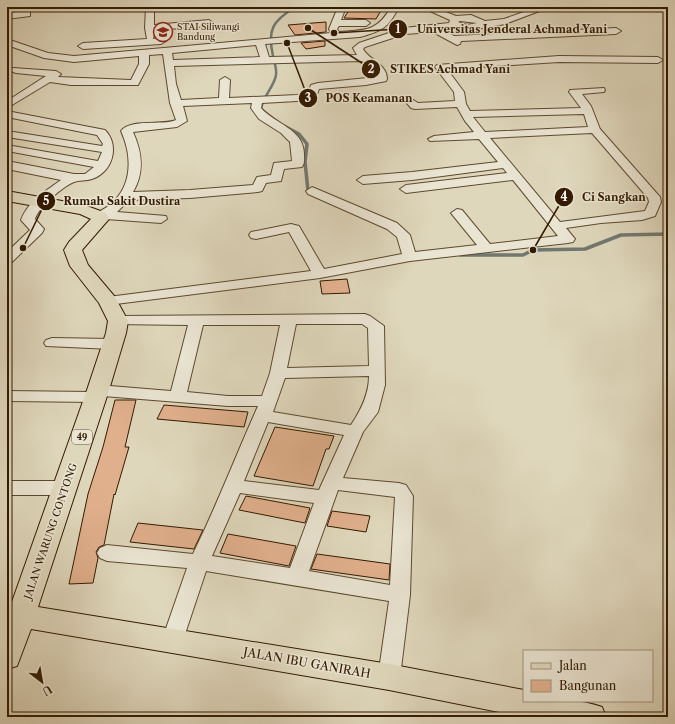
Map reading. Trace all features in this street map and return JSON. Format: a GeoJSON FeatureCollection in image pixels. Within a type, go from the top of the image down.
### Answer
{"type":"FeatureCollection","features":[{"type":"Feature","properties":{"kind":"main road"},"geometry":{"type":"LineString","coordinates":[[7,196],[40,201],[92,212],[102,216],[73,250],[78,263],[108,300],[118,321]]}},
{"type":"Feature","properties":{"kind":"main road","name":"JALAN WARUNG CONTONG"},"geometry":{"type":"LineString","coordinates":[[7,657],[97,394],[118,321]]}},
{"type":"Feature","properties":{"kind":"main road","name":"JALAN IBU GANIRAH"},"geometry":{"type":"LineString","coordinates":[[21,616],[389,677],[591,717]]}},
{"type":"Feature","properties":{"kind":"street"},"geometry":{"type":"LineString","coordinates":[[16,70],[52,76],[71,82],[134,83],[144,64],[150,42],[150,7]]}},
{"type":"Feature","properties":{"kind":"street"},"geometry":{"type":"LineString","coordinates":[[337,36],[333,29],[342,7]]}},
{"type":"Feature","properties":{"kind":"street"},"geometry":{"type":"LineString","coordinates":[[7,42],[47,56],[80,59],[277,42],[378,30],[386,24],[395,7]]}},
{"type":"Feature","properties":{"kind":"street"},"geometry":{"type":"LineString","coordinates":[[425,7],[456,22],[474,27],[482,24],[505,21],[546,7]]}},
{"type":"Feature","properties":{"kind":"street"},"geometry":{"type":"LineString","coordinates":[[7,16],[27,14]]}},
{"type":"Feature","properties":{"kind":"street"},"geometry":{"type":"LineString","coordinates":[[335,23],[386,24],[406,28],[456,22]]}},
{"type":"Feature","properties":{"kind":"street"},"geometry":{"type":"LineString","coordinates":[[149,28],[209,23]]}},
{"type":"Feature","properties":{"kind":"street"},"geometry":{"type":"LineString","coordinates":[[176,103],[307,97],[312,95],[315,87],[318,86],[373,82],[382,79],[382,74],[363,57],[358,48],[362,45],[404,31],[435,29],[455,40],[616,31]]}},
{"type":"Feature","properties":{"kind":"street"},"geometry":{"type":"LineString","coordinates":[[7,105],[80,59],[86,44],[150,42],[224,36]]}},
{"type":"Feature","properties":{"kind":"street"},"geometry":{"type":"LineString","coordinates":[[301,56],[337,36]]}},
{"type":"Feature","properties":{"kind":"street"},"geometry":{"type":"LineString","coordinates":[[277,42],[323,45]]}},
{"type":"Feature","properties":{"kind":"street"},"geometry":{"type":"LineString","coordinates":[[262,43],[264,58],[272,61]]}},
{"type":"Feature","properties":{"kind":"street"},"geometry":{"type":"LineString","coordinates":[[102,216],[114,209],[126,196],[131,186],[135,160],[134,148],[127,131],[132,128],[180,123],[182,121],[176,103],[169,64],[170,51]]}},
{"type":"Feature","properties":{"kind":"street"},"geometry":{"type":"LineString","coordinates":[[169,64],[363,57]]}},
{"type":"Feature","properties":{"kind":"street"},"geometry":{"type":"LineString","coordinates":[[108,300],[320,274],[410,257],[568,239],[470,121],[464,109],[459,92],[441,67],[559,58],[658,60]]}},
{"type":"Feature","properties":{"kind":"street"},"geometry":{"type":"LineString","coordinates":[[224,101],[225,80]]}},
{"type":"Feature","properties":{"kind":"street"},"geometry":{"type":"LineString","coordinates":[[600,90],[574,92],[588,111],[595,130],[654,197],[668,202]]}},
{"type":"Feature","properties":{"kind":"street"},"geometry":{"type":"LineString","coordinates":[[126,196],[201,193],[258,188],[262,180],[277,178],[278,166],[298,164],[299,148],[295,138],[262,116],[256,108],[262,99]]}},
{"type":"Feature","properties":{"kind":"street"},"geometry":{"type":"LineString","coordinates":[[410,101],[415,106],[464,109],[588,111]]}},
{"type":"Feature","properties":{"kind":"street"},"geometry":{"type":"LineString","coordinates":[[7,114],[101,132],[107,138],[108,150],[102,165],[86,177],[70,178],[7,165]]}},
{"type":"Feature","properties":{"kind":"street"},"geometry":{"type":"LineString","coordinates":[[13,149],[33,138],[54,123]]}},
{"type":"Feature","properties":{"kind":"street"},"geometry":{"type":"LineString","coordinates":[[434,139],[482,134],[595,130]]}},
{"type":"Feature","properties":{"kind":"street"},"geometry":{"type":"LineString","coordinates":[[7,134],[108,150]]}},
{"type":"Feature","properties":{"kind":"street"},"geometry":{"type":"LineString","coordinates":[[13,149],[102,165]]}},
{"type":"Feature","properties":{"kind":"street"},"geometry":{"type":"LineString","coordinates":[[363,180],[412,176],[506,164]]}},
{"type":"Feature","properties":{"kind":"street"},"geometry":{"type":"LineString","coordinates":[[406,189],[516,176]]}},
{"type":"Feature","properties":{"kind":"street"},"geometry":{"type":"LineString","coordinates":[[7,259],[35,233],[37,228],[28,220],[28,215],[40,201],[70,178]]}},
{"type":"Feature","properties":{"kind":"street"},"geometry":{"type":"LineString","coordinates":[[312,191],[392,226],[403,235],[410,257]]}},
{"type":"Feature","properties":{"kind":"street"},"geometry":{"type":"LineString","coordinates":[[556,226],[601,219],[642,216],[650,213],[655,202],[654,197]]}},
{"type":"Feature","properties":{"kind":"street"},"geometry":{"type":"LineString","coordinates":[[457,213],[486,248]]}},
{"type":"Feature","properties":{"kind":"street"},"geometry":{"type":"LineString","coordinates":[[102,216],[161,219]]}},
{"type":"Feature","properties":{"kind":"street"},"geometry":{"type":"LineString","coordinates":[[256,235],[294,229],[320,274]]}},
{"type":"Feature","properties":{"kind":"street"},"geometry":{"type":"LineString","coordinates":[[118,321],[365,318],[376,326],[377,385],[374,400],[369,412],[355,431],[329,491],[297,577]]}},
{"type":"Feature","properties":{"kind":"street"},"geometry":{"type":"LineString","coordinates":[[178,397],[197,320]]}},
{"type":"Feature","properties":{"kind":"street"},"geometry":{"type":"LineString","coordinates":[[173,640],[199,562],[212,536],[266,408],[278,373],[288,320]]}},
{"type":"Feature","properties":{"kind":"street"},"geometry":{"type":"LineString","coordinates":[[52,343],[112,344]]}},
{"type":"Feature","properties":{"kind":"street"},"geometry":{"type":"LineString","coordinates":[[278,373],[377,371]]}},
{"type":"Feature","properties":{"kind":"street"},"geometry":{"type":"LineString","coordinates":[[7,396],[97,394],[178,397],[228,401],[266,408],[355,431]]}},
{"type":"Feature","properties":{"kind":"street"},"geometry":{"type":"LineString","coordinates":[[233,486],[329,491],[399,490],[402,492],[404,496],[400,595],[389,677]]}},
{"type":"Feature","properties":{"kind":"street"},"geometry":{"type":"LineString","coordinates":[[7,488],[65,488]]}},
{"type":"Feature","properties":{"kind":"street"},"geometry":{"type":"LineString","coordinates":[[106,553],[199,562],[400,595]]}},
{"type":"Feature","properties":{"kind":"building"},"geometry":{"type":"Polygon","coordinates":[[[351,7],[383,7],[376,19],[344,18],[351,7]]]}},
{"type":"Feature","properties":{"kind":"building"},"geometry":{"type":"Polygon","coordinates":[[[326,22],[326,32],[295,35],[288,25],[326,22]]]}},
{"type":"Feature","properties":{"kind":"building"},"geometry":{"type":"Polygon","coordinates":[[[325,41],[325,46],[306,49],[301,43],[325,41]]]}},
{"type":"Feature","properties":{"kind":"building"},"geometry":{"type":"Polygon","coordinates":[[[347,279],[350,293],[322,294],[320,281],[347,279]]]}},
{"type":"Feature","properties":{"kind":"building"},"geometry":{"type":"Polygon","coordinates":[[[115,400],[136,400],[125,447],[129,447],[115,495],[114,494],[104,545],[99,547],[96,552],[98,558],[93,583],[69,584],[88,494],[103,447],[115,400]]]}},
{"type":"Feature","properties":{"kind":"building"},"geometry":{"type":"Polygon","coordinates":[[[164,405],[248,412],[244,427],[157,419],[164,405]]]}},
{"type":"Feature","properties":{"kind":"building"},"geometry":{"type":"Polygon","coordinates":[[[275,427],[334,436],[329,449],[326,449],[313,486],[254,476],[275,427]]]}},
{"type":"Feature","properties":{"kind":"building"},"geometry":{"type":"Polygon","coordinates":[[[246,496],[310,508],[305,523],[239,510],[246,496]]]}},
{"type":"Feature","properties":{"kind":"building"},"geometry":{"type":"Polygon","coordinates":[[[332,511],[370,516],[366,532],[327,526],[332,511]]]}},
{"type":"Feature","properties":{"kind":"building"},"geometry":{"type":"Polygon","coordinates":[[[138,523],[203,530],[194,549],[130,542],[138,523]]]}},
{"type":"Feature","properties":{"kind":"building"},"geometry":{"type":"Polygon","coordinates":[[[228,534],[296,546],[289,566],[220,553],[228,534]]]}},
{"type":"Feature","properties":{"kind":"building"},"geometry":{"type":"Polygon","coordinates":[[[317,554],[390,564],[389,580],[311,569],[317,554]]]}},
{"type":"Feature","properties":{"kind":"waterway"},"geometry":{"type":"LineString","coordinates":[[271,117],[261,109],[276,75],[276,67],[271,47],[272,32],[281,17],[295,7]]}},
{"type":"Feature","properties":{"kind":"waterway"},"geometry":{"type":"LineString","coordinates":[[284,126],[299,134],[307,144],[305,162],[308,191],[310,193]]}},
{"type":"Feature","properties":{"kind":"waterway"},"geometry":{"type":"LineString","coordinates":[[460,255],[523,255],[533,250],[585,249],[621,235],[668,234]]}},
{"type":"Feature","properties":{"kind":"place","name":"STIKES Achmad Yani"},"geometry":{"type":"Point","coordinates":[308,28]}},
{"type":"Feature","properties":{"kind":"place","name":"STAI Siliwangi Bandung"},"geometry":{"type":"Point","coordinates":[163,32]}},
{"type":"Feature","properties":{"kind":"place","name":"Universitas Jenderal Achmad Yani"},"geometry":{"type":"Point","coordinates":[334,33]}},
{"type":"Feature","properties":{"kind":"place","name":"POS Keamanan"},"geometry":{"type":"Point","coordinates":[287,43]}},
{"type":"Feature","properties":{"kind":"place","name":"Rumah Sakit Dustira"},"geometry":{"type":"Point","coordinates":[23,248]}},
{"type":"Feature","properties":{"kind":"place","name":"Ci Sangkan"},"geometry":{"type":"Point","coordinates":[533,250]}}]}
